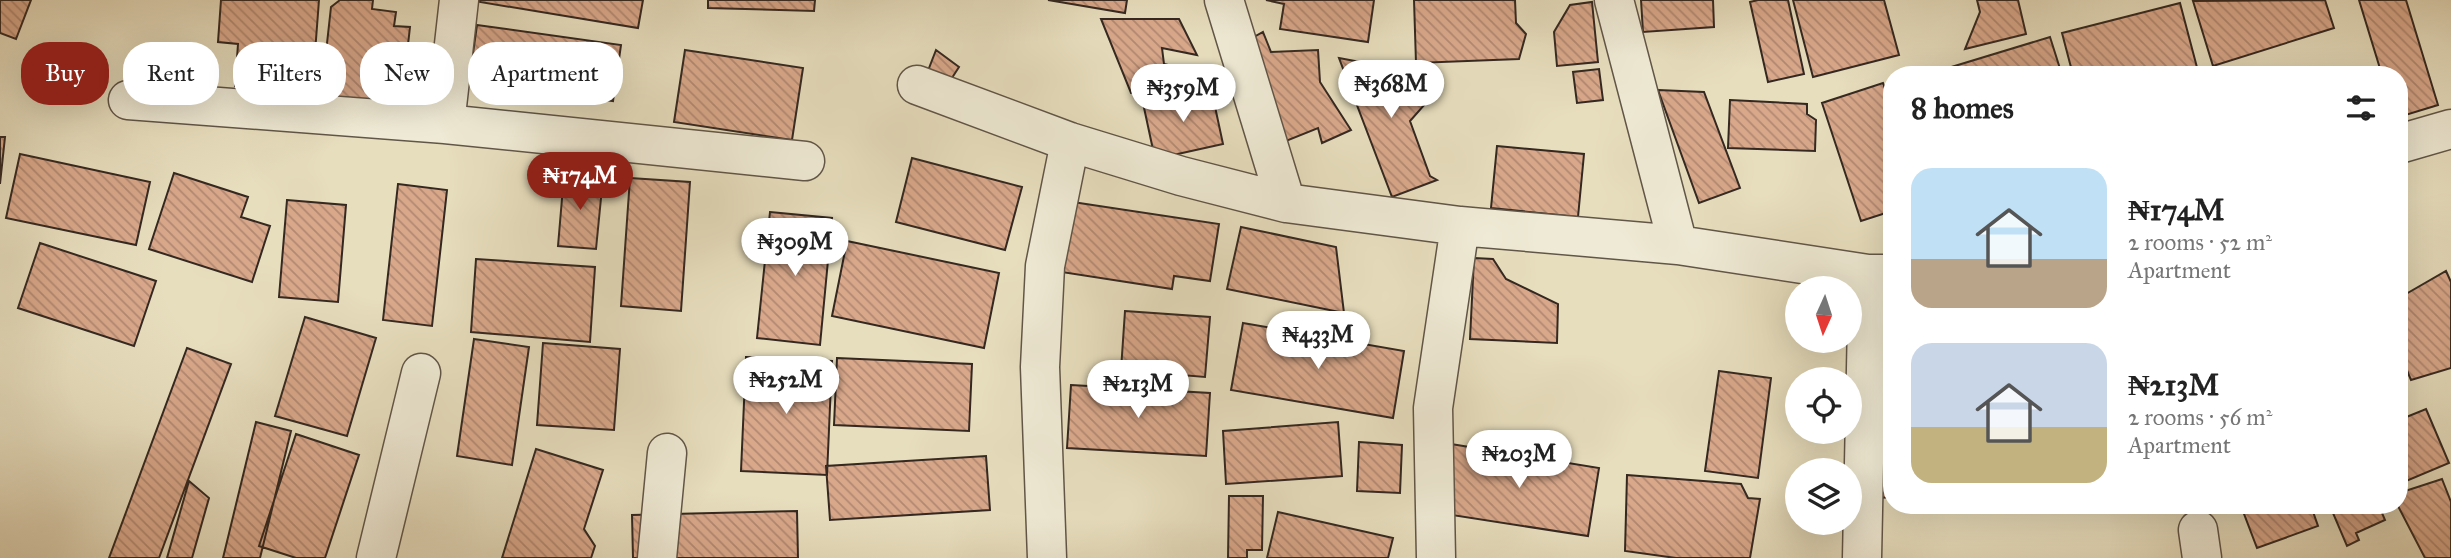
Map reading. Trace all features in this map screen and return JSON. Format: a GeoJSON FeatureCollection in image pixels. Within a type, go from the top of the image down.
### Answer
{"type":"FeatureCollection","features":[{"type":"Feature","properties":{"kind":"street"},"geometry":{"type":"LineString","coordinates":[[445,124],[459,0]]}},
{"type":"Feature","properties":{"kind":"street"},"geometry":{"type":"LineString","coordinates":[[1224,0],[1286,203]]}},
{"type":"Feature","properties":{"kind":"street"},"geometry":{"type":"LineString","coordinates":[[1614,0],[1678,245]]}},
{"type":"Feature","properties":{"kind":"street"},"geometry":{"type":"LineString","coordinates":[[917,85],[1070,142],[1181,176],[1286,203],[1460,226],[1678,245],[1880,274],[1862,558]]}},
{"type":"Feature","properties":{"kind":"street"},"geometry":{"type":"LineString","coordinates":[[194,105],[445,124],[805,161]]}},
{"type":"Feature","properties":{"kind":"street"},"geometry":{"type":"LineString","coordinates":[[2408,141],[2451,129]]}},
{"type":"Feature","properties":{"kind":"street"},"geometry":{"type":"LineString","coordinates":[[1047,558],[1040,367],[1045,266],[1070,142]]}},
{"type":"Feature","properties":{"kind":"street"},"geometry":{"type":"LineString","coordinates":[[1436,558],[1433,408],[1460,226]]}},
{"type":"Feature","properties":{"kind":"street"},"geometry":{"type":"LineString","coordinates":[[376,558],[421,373]]}},
{"type":"Feature","properties":{"kind":"street"},"geometry":{"type":"LineString","coordinates":[[657,558],[667,453]]}},
{"type":"Feature","properties":{"kind":"building"},"geometry":{"type":"Polygon","coordinates":[[[0,0],[31,0],[16,39],[0,33],[0,0]]]}},
{"type":"Feature","properties":{"kind":"building"},"geometry":{"type":"Polygon","coordinates":[[[221,0],[319,0],[316,42],[218,42],[221,0]]]}},
{"type":"Feature","properties":{"kind":"building"},"geometry":{"type":"Polygon","coordinates":[[[340,0],[373,0],[372,9],[396,12],[394,26],[410,27],[408,42],[360,42],[360,105],[401,105],[400,115],[320,107],[346,105],[346,42],[327,42],[331,7],[340,0]]]}},
{"type":"Feature","properties":{"kind":"building"},"geometry":{"type":"Polygon","coordinates":[[[480,0],[643,0],[638,28],[480,0]]]}},
{"type":"Feature","properties":{"kind":"building"},"geometry":{"type":"Polygon","coordinates":[[[708,0],[815,0],[814,11],[708,8],[708,0]]]}},
{"type":"Feature","properties":{"kind":"building"},"geometry":{"type":"Polygon","coordinates":[[[1048,0],[1127,0],[1125,13],[1048,0]]]}},
{"type":"Feature","properties":{"kind":"building"},"geometry":{"type":"Polygon","coordinates":[[[1266,0],[1374,0],[1368,42],[1280,29],[1284,4],[1266,0]]]}},
{"type":"Feature","properties":{"kind":"building"},"geometry":{"type":"Polygon","coordinates":[[[1414,0],[1515,0],[1516,23],[1526,34],[1519,59],[1416,63],[1414,0]]]}},
{"type":"Feature","properties":{"kind":"building"},"geometry":{"type":"Polygon","coordinates":[[[1641,0],[1713,0],[1714,27],[1643,32],[1641,0]]]}},
{"type":"Feature","properties":{"kind":"building"},"geometry":{"type":"Polygon","coordinates":[[[1788,0],[1804,74],[1768,82],[1750,2],[1788,0]]]}},
{"type":"Feature","properties":{"kind":"building"},"geometry":{"type":"Polygon","coordinates":[[[1793,0],[1884,0],[1899,55],[1813,77],[1793,0]]]}},
{"type":"Feature","properties":{"kind":"building"},"geometry":{"type":"Polygon","coordinates":[[[1977,0],[2018,0],[2026,34],[1965,49],[1980,12],[1977,0]]]}},
{"type":"Feature","properties":{"kind":"building"},"geometry":{"type":"Polygon","coordinates":[[[2325,0],[2334,28],[2213,66],[2193,1],[2325,0]]]}},
{"type":"Feature","properties":{"kind":"building"},"geometry":{"type":"Polygon","coordinates":[[[2359,0],[2406,0],[2438,105],[2408,114],[2408,66],[2379,66],[2359,0]]]}},
{"type":"Feature","properties":{"kind":"building"},"geometry":{"type":"Polygon","coordinates":[[[1592,2],[1598,62],[1557,66],[1554,32],[1570,5],[1592,2]]]}},
{"type":"Feature","properties":{"kind":"building"},"geometry":{"type":"Polygon","coordinates":[[[2180,3],[2197,66],[2071,66],[2062,33],[2180,3]]]}},
{"type":"Feature","properties":{"kind":"building"},"geometry":{"type":"Polygon","coordinates":[[[1101,19],[1179,19],[1197,55],[1162,48],[1164,64],[1185,69],[1186,86],[1131,93],[1101,19]]]}},
{"type":"Feature","properties":{"kind":"building"},"geometry":{"type":"Polygon","coordinates":[[[477,25],[599,42],[475,42],[477,25]]]}},
{"type":"Feature","properties":{"kind":"building"},"geometry":{"type":"Polygon","coordinates":[[[1263,32],[1271,52],[1318,50],[1320,82],[1351,130],[1322,143],[1318,128],[1281,143],[1245,42],[1263,32]]]}},
{"type":"Feature","properties":{"kind":"building"},"geometry":{"type":"Polygon","coordinates":[[[2050,37],[2059,66],[1955,66],[2050,37]]]}},
{"type":"Feature","properties":{"kind":"building"},"geometry":{"type":"Polygon","coordinates":[[[685,50],[803,68],[792,140],[674,122],[685,50]]]}},
{"type":"Feature","properties":{"kind":"building"},"geometry":{"type":"Polygon","coordinates":[[[936,50],[959,67],[948,84],[926,76],[936,50]]]}},
{"type":"Feature","properties":{"kind":"building"},"geometry":{"type":"Polygon","coordinates":[[[1339,58],[1424,74],[1426,103],[1410,121],[1430,176],[1437,180],[1392,197],[1339,58]]]}},
{"type":"Feature","properties":{"kind":"building"},"geometry":{"type":"Polygon","coordinates":[[[1599,69],[1603,100],[1577,103],[1573,72],[1599,69]]]}},
{"type":"Feature","properties":{"kind":"building"},"geometry":{"type":"Polygon","coordinates":[[[1883,83],[1883,214],[1861,221],[1822,103],[1883,83]]]}},
{"type":"Feature","properties":{"kind":"building"},"geometry":{"type":"Polygon","coordinates":[[[1211,88],[1223,144],[1155,159],[1143,103],[1211,88]]]}},
{"type":"Feature","properties":{"kind":"building"},"geometry":{"type":"Polygon","coordinates":[[[1658,90],[1704,92],[1740,188],[1699,203],[1658,90]]]}},
{"type":"Feature","properties":{"kind":"building"},"geometry":{"type":"Polygon","coordinates":[[[1730,100],[1807,104],[1807,114],[1816,120],[1815,151],[1728,148],[1730,100]]]}},
{"type":"Feature","properties":{"kind":"building"},"geometry":{"type":"Polygon","coordinates":[[[0,137],[5,137],[0,184],[0,137]]]}},
{"type":"Feature","properties":{"kind":"building"},"geometry":{"type":"Polygon","coordinates":[[[1497,146],[1584,154],[1578,217],[1491,208],[1497,146]]]}},
{"type":"Feature","properties":{"kind":"building"},"geometry":{"type":"Polygon","coordinates":[[[20,154],[150,182],[136,245],[6,218],[20,154]]]}},
{"type":"Feature","properties":{"kind":"building"},"geometry":{"type":"Polygon","coordinates":[[[912,158],[1022,187],[1005,250],[896,222],[912,158]]]}},
{"type":"Feature","properties":{"kind":"building"},"geometry":{"type":"Polygon","coordinates":[[[174,173],[248,197],[241,217],[270,226],[252,282],[149,249],[174,173]]]}},
{"type":"Feature","properties":{"kind":"building"},"geometry":{"type":"Polygon","coordinates":[[[564,175],[603,178],[596,249],[558,246],[564,175]]]}},
{"type":"Feature","properties":{"kind":"building"},"geometry":{"type":"Polygon","coordinates":[[[630,178],[690,182],[681,311],[621,306],[630,178]]]}},
{"type":"Feature","properties":{"kind":"building"},"geometry":{"type":"Polygon","coordinates":[[[398,184],[447,190],[432,326],[383,320],[398,184]]]}},
{"type":"Feature","properties":{"kind":"building"},"geometry":{"type":"Polygon","coordinates":[[[287,200],[346,205],[338,302],[279,297],[287,200]]]}},
{"type":"Feature","properties":{"kind":"building"},"geometry":{"type":"Polygon","coordinates":[[[1066,201],[1219,224],[1210,281],[1174,276],[1172,289],[1055,271],[1066,201]]]}},
{"type":"Feature","properties":{"kind":"building"},"geometry":{"type":"Polygon","coordinates":[[[770,212],[832,218],[820,345],[757,338],[770,212]]]}},
{"type":"Feature","properties":{"kind":"building"},"geometry":{"type":"Polygon","coordinates":[[[1241,227],[1336,247],[1344,313],[1227,289],[1241,227]]]}},
{"type":"Feature","properties":{"kind":"building"},"geometry":{"type":"Polygon","coordinates":[[[847,241],[999,273],[984,348],[832,316],[847,241]]]}},
{"type":"Feature","properties":{"kind":"building"},"geometry":{"type":"Polygon","coordinates":[[[40,243],[156,281],[134,346],[18,308],[40,243]]]}},
{"type":"Feature","properties":{"kind":"building"},"geometry":{"type":"Polygon","coordinates":[[[1474,258],[1493,259],[1506,279],[1558,304],[1557,343],[1470,339],[1474,258]]]}},
{"type":"Feature","properties":{"kind":"building"},"geometry":{"type":"Polygon","coordinates":[[[476,259],[595,267],[590,342],[471,332],[476,259]]]}},
{"type":"Feature","properties":{"kind":"building"},"geometry":{"type":"Polygon","coordinates":[[[2446,271],[2451,282],[2451,368],[2411,380],[2408,373],[2408,293],[2446,271]]]}},
{"type":"Feature","properties":{"kind":"building"},"geometry":{"type":"Polygon","coordinates":[[[1125,311],[1210,317],[1205,377],[1121,370],[1125,311]]]}},
{"type":"Feature","properties":{"kind":"building"},"geometry":{"type":"Polygon","coordinates":[[[305,317],[376,338],[347,436],[275,416],[305,317]]]}},
{"type":"Feature","properties":{"kind":"building"},"geometry":{"type":"Polygon","coordinates":[[[1243,323],[1404,351],[1393,418],[1231,390],[1243,323]]]}},
{"type":"Feature","properties":{"kind":"building"},"geometry":{"type":"Polygon","coordinates":[[[474,339],[529,347],[512,465],[457,456],[474,339]]]}},
{"type":"Feature","properties":{"kind":"building"},"geometry":{"type":"Polygon","coordinates":[[[543,343],[620,349],[614,430],[537,425],[543,343]]]}},
{"type":"Feature","properties":{"kind":"building"},"geometry":{"type":"Polygon","coordinates":[[[187,348],[231,364],[159,558],[109,558],[187,348]]]}},
{"type":"Feature","properties":{"kind":"building"},"geometry":{"type":"Polygon","coordinates":[[[746,357],[832,361],[827,475],[741,471],[746,357]]]}},
{"type":"Feature","properties":{"kind":"building"},"geometry":{"type":"Polygon","coordinates":[[[837,358],[972,364],[969,431],[834,425],[837,358]]]}},
{"type":"Feature","properties":{"kind":"building"},"geometry":{"type":"Polygon","coordinates":[[[1719,371],[1771,378],[1758,478],[1705,471],[1719,371]]]}},
{"type":"Feature","properties":{"kind":"building"},"geometry":{"type":"Polygon","coordinates":[[[1071,385],[1210,393],[1206,456],[1067,448],[1071,385]]]}},
{"type":"Feature","properties":{"kind":"building"},"geometry":{"type":"Polygon","coordinates":[[[2426,409],[2449,463],[2408,480],[2408,416],[2426,409]]]}},
{"type":"Feature","properties":{"kind":"building"},"geometry":{"type":"Polygon","coordinates":[[[256,422],[291,431],[260,558],[223,558],[256,422]]]}},
{"type":"Feature","properties":{"kind":"building"},"geometry":{"type":"Polygon","coordinates":[[[1338,422],[1342,476],[1226,484],[1223,431],[1338,422]]]}},
{"type":"Feature","properties":{"kind":"building"},"geometry":{"type":"Polygon","coordinates":[[[296,434],[359,455],[325,558],[296,558],[259,546],[296,434]]]}},
{"type":"Feature","properties":{"kind":"building"},"geometry":{"type":"Polygon","coordinates":[[[1359,442],[1402,445],[1400,493],[1357,491],[1359,442]]]}},
{"type":"Feature","properties":{"kind":"building"},"geometry":{"type":"Polygon","coordinates":[[[1451,444],[1599,468],[1588,536],[1439,513],[1451,444]]]}},
{"type":"Feature","properties":{"kind":"building"},"geometry":{"type":"Polygon","coordinates":[[[536,449],[603,470],[584,529],[595,546],[591,558],[502,558],[536,449]]]}},
{"type":"Feature","properties":{"kind":"building"},"geometry":{"type":"Polygon","coordinates":[[[1875,454],[1883,458],[1883,498],[1879,498],[1875,454]]]}},
{"type":"Feature","properties":{"kind":"building"},"geometry":{"type":"Polygon","coordinates":[[[986,456],[990,510],[830,520],[826,466],[986,456]]]}},
{"type":"Feature","properties":{"kind":"building"},"geometry":{"type":"Polygon","coordinates":[[[1627,475],[1741,484],[1748,498],[1760,499],[1750,558],[1676,558],[1625,551],[1627,475]]]}},
{"type":"Feature","properties":{"kind":"building"},"geometry":{"type":"Polygon","coordinates":[[[2442,479],[2451,502],[2451,558],[2425,558],[2402,514],[2408,514],[2408,490],[2442,479]]]}},
{"type":"Feature","properties":{"kind":"building"},"geometry":{"type":"Polygon","coordinates":[[[189,481],[209,498],[192,558],[167,558],[189,481]]]}},
{"type":"Feature","properties":{"kind":"building"},"geometry":{"type":"Polygon","coordinates":[[[1229,496],[1263,496],[1262,550],[1247,550],[1247,558],[1228,558],[1229,496]]]}},
{"type":"Feature","properties":{"kind":"building"},"geometry":{"type":"Polygon","coordinates":[[[797,511],[798,558],[633,558],[632,515],[797,511]]]}},
{"type":"Feature","properties":{"kind":"building"},"geometry":{"type":"Polygon","coordinates":[[[1278,512],[1393,538],[1388,558],[1267,558],[1278,512]]]}},
{"type":"Feature","properties":{"kind":"building"},"geometry":{"type":"Polygon","coordinates":[[[2244,514],[2314,514],[2318,526],[2257,548],[2244,514]]]}},
{"type":"Feature","properties":{"kind":"building"},"geometry":{"type":"Polygon","coordinates":[[[2333,514],[2382,514],[2385,520],[2356,533],[2359,540],[2347,546],[2333,514]]]}}]}
